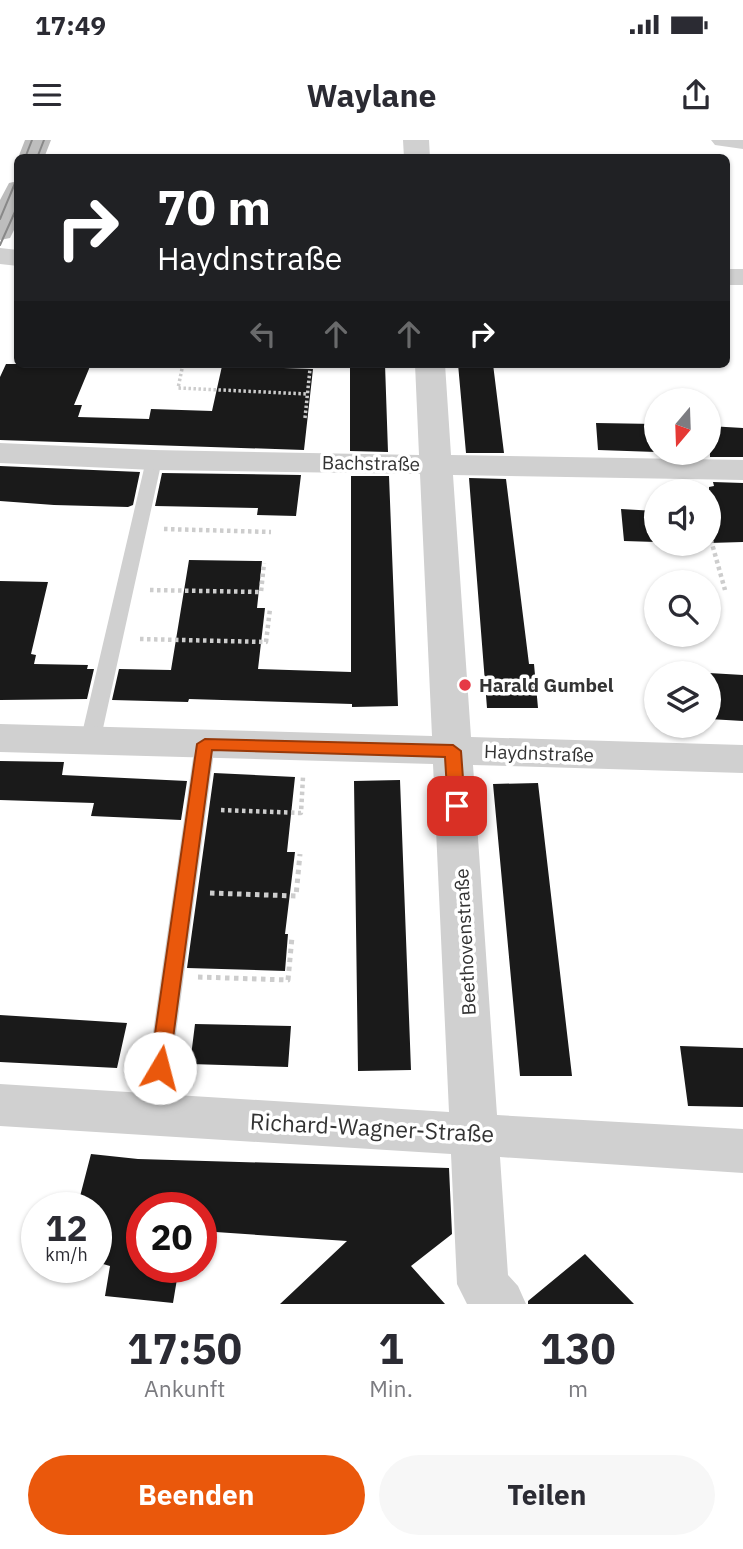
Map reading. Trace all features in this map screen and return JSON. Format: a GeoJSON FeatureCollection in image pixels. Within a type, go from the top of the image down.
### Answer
{"type":"FeatureCollection","features":[{"type":"Feature","properties":{"kind":"main road"},"geometry":{"type":"LineString","coordinates":[[0,232],[14,199]]}},
{"type":"Feature","properties":{"kind":"street"},"geometry":{"type":"LineString","coordinates":[[724,140],[743,141]]}},
{"type":"Feature","properties":{"kind":"street","name":"Beethovenstraße"},"geometry":{"type":"LineString","coordinates":[[430,368],[483,1284],[500,1304]]}},
{"type":"Feature","properties":{"kind":"street","name":"Bachstraße"},"geometry":{"type":"LineString","coordinates":[[0,453],[154,460],[743,470]]}},
{"type":"Feature","properties":{"kind":"street","name":"Haydnstraße"},"geometry":{"type":"LineString","coordinates":[[0,738],[743,759]]}},
{"type":"Feature","properties":{"kind":"street","name":"Richard-Wagner-Straße"},"geometry":{"type":"LineString","coordinates":[[0,1105],[743,1151]]}},
{"type":"Feature","properties":{"kind":"lane"},"geometry":{"type":"LineString","coordinates":[[90,742],[154,460]]}},
{"type":"Feature","properties":{"kind":"lane"},"geometry":{"type":"LineString","coordinates":[[153,1115],[205,744]]}},
{"type":"Feature","properties":{"kind":"path"},"geometry":{"type":"LineString","coordinates":[[182,368],[177,388],[307,394]]}},
{"type":"Feature","properties":{"kind":"path"},"geometry":{"type":"LineString","coordinates":[[305,418],[310,369]]}},
{"type":"Feature","properties":{"kind":"path"},"geometry":{"type":"LineString","coordinates":[[139,528],[271,532]]}},
{"type":"Feature","properties":{"kind":"path"},"geometry":{"type":"LineString","coordinates":[[715,556],[724,590]]}},
{"type":"Feature","properties":{"kind":"path"},"geometry":{"type":"LineString","coordinates":[[125,589],[261,592],[264,563]]}},
{"type":"Feature","properties":{"kind":"path"},"geometry":{"type":"LineString","coordinates":[[115,638],[266,642],[270,609]]}},
{"type":"Feature","properties":{"kind":"path"},"geometry":{"type":"LineString","coordinates":[[196,810],[301,813],[303,776]]}},
{"type":"Feature","properties":{"kind":"path"},"geometry":{"type":"LineString","coordinates":[[184,892],[296,896],[300,854]]}},
{"type":"Feature","properties":{"kind":"path"},"geometry":{"type":"LineString","coordinates":[[173,976],[288,980],[292,937]]}},
{"type":"Feature","properties":{"kind":"building"},"geometry":{"type":"Polygon","coordinates":[[[6,364],[14,364],[14,368],[89,368],[74,405],[82,405],[78,417],[149,419],[151,409],[212,411],[222,368],[313,369],[304,450],[0,440],[0,377],[6,364]]]}},
{"type":"Feature","properties":{"kind":"building"},"geometry":{"type":"Polygon","coordinates":[[[350,368],[385,368],[388,452],[350,451],[350,368]]]}},
{"type":"Feature","properties":{"kind":"building"},"geometry":{"type":"Polygon","coordinates":[[[458,368],[493,368],[504,453],[466,453],[458,368]]]}},
{"type":"Feature","properties":{"kind":"building"},"geometry":{"type":"Polygon","coordinates":[[[596,423],[644,424],[644,452],[598,450],[596,423]]]}},
{"type":"Feature","properties":{"kind":"building"},"geometry":{"type":"Polygon","coordinates":[[[721,427],[743,428],[743,457],[721,457],[721,427]]]}},
{"type":"Feature","properties":{"kind":"building"},"geometry":{"type":"Polygon","coordinates":[[[0,466],[140,472],[133,505],[128,507],[54,505],[0,501],[0,466]]]}},
{"type":"Feature","properties":{"kind":"building"},"geometry":{"type":"Polygon","coordinates":[[[162,473],[301,475],[296,516],[257,515],[258,508],[155,506],[162,473]]]}},
{"type":"Feature","properties":{"kind":"building"},"geometry":{"type":"Polygon","coordinates":[[[351,476],[389,476],[398,706],[352,707],[352,704],[189,699],[188,702],[112,700],[119,669],[171,670],[189,560],[262,561],[257,608],[265,608],[258,669],[351,672],[351,476]]]}},
{"type":"Feature","properties":{"kind":"building"},"geometry":{"type":"Polygon","coordinates":[[[469,478],[506,479],[529,664],[534,664],[538,708],[487,708],[469,478]]]}},
{"type":"Feature","properties":{"kind":"building"},"geometry":{"type":"Polygon","coordinates":[[[721,482],[743,483],[743,542],[721,543],[721,482]]]}},
{"type":"Feature","properties":{"kind":"building"},"geometry":{"type":"Polygon","coordinates":[[[621,509],[644,510],[644,542],[624,541],[621,509]]]}},
{"type":"Feature","properties":{"kind":"building"},"geometry":{"type":"Polygon","coordinates":[[[0,581],[48,582],[31,654],[36,655],[34,664],[88,665],[87,669],[94,669],[87,699],[0,700],[0,581]]]}},
{"type":"Feature","properties":{"kind":"building"},"geometry":{"type":"Polygon","coordinates":[[[721,674],[743,675],[743,721],[721,720],[721,674]]]}},
{"type":"Feature","properties":{"kind":"building"},"geometry":{"type":"Polygon","coordinates":[[[0,761],[64,762],[62,775],[187,781],[181,820],[91,816],[94,803],[0,800],[0,761]]]}},
{"type":"Feature","properties":{"kind":"building"},"geometry":{"type":"Polygon","coordinates":[[[214,773],[295,777],[287,852],[295,852],[285,934],[288,934],[285,971],[187,968],[214,773]]]}},
{"type":"Feature","properties":{"kind":"building"},"geometry":{"type":"Polygon","coordinates":[[[400,780],[411,1070],[358,1071],[354,781],[400,780]]]}},
{"type":"Feature","properties":{"kind":"building"},"geometry":{"type":"Polygon","coordinates":[[[538,783],[572,1076],[520,1076],[493,784],[538,783]]]}},
{"type":"Feature","properties":{"kind":"building"},"geometry":{"type":"Polygon","coordinates":[[[0,1015],[127,1023],[117,1068],[0,1062],[0,1015]]]}},
{"type":"Feature","properties":{"kind":"building"},"geometry":{"type":"Polygon","coordinates":[[[195,1024],[291,1026],[288,1067],[190,1064],[195,1024]]]}},
{"type":"Feature","properties":{"kind":"building"},"geometry":{"type":"Polygon","coordinates":[[[680,1046],[743,1048],[743,1107],[688,1106],[680,1046]]]}},
{"type":"Feature","properties":{"kind":"building"},"geometry":{"type":"Polygon","coordinates":[[[91,1154],[138,1159],[449,1168],[452,1234],[411,1266],[445,1304],[280,1304],[347,1241],[217,1232],[217,1192],[126,1192],[126,1283],[176,1283],[173,1303],[105,1296],[107,1283],[112,1283],[112,1192],[81,1192],[91,1154]]]}},
{"type":"Feature","properties":{"kind":"building"},"geometry":{"type":"Polygon","coordinates":[[[585,1254],[634,1304],[528,1304],[528,1301],[585,1254]]]}},
{"type":"Feature","properties":{"kind":"tram line"},"geometry":{"type":"LineString","coordinates":[[27,154],[32,140]]}},
{"type":"Feature","properties":{"kind":"tram line"},"geometry":{"type":"LineString","coordinates":[[39,154],[44,140]]}},
{"type":"Feature","properties":{"kind":"tram line"},"geometry":{"type":"LineString","coordinates":[[0,219],[14,186]]}},
{"type":"Feature","properties":{"kind":"tram line"},"geometry":{"type":"LineString","coordinates":[[0,245],[14,214]]}},
{"type":"Feature","properties":{"kind":"place","name":"Harald Gumbel"},"geometry":{"type":"Point","coordinates":[465,685]}},
{"type":"Feature","properties":{"kind":"route"},"geometry":{"type":"LineString","coordinates":[[160,1068],[205,744],[453,751],[457,806]]}}]}
